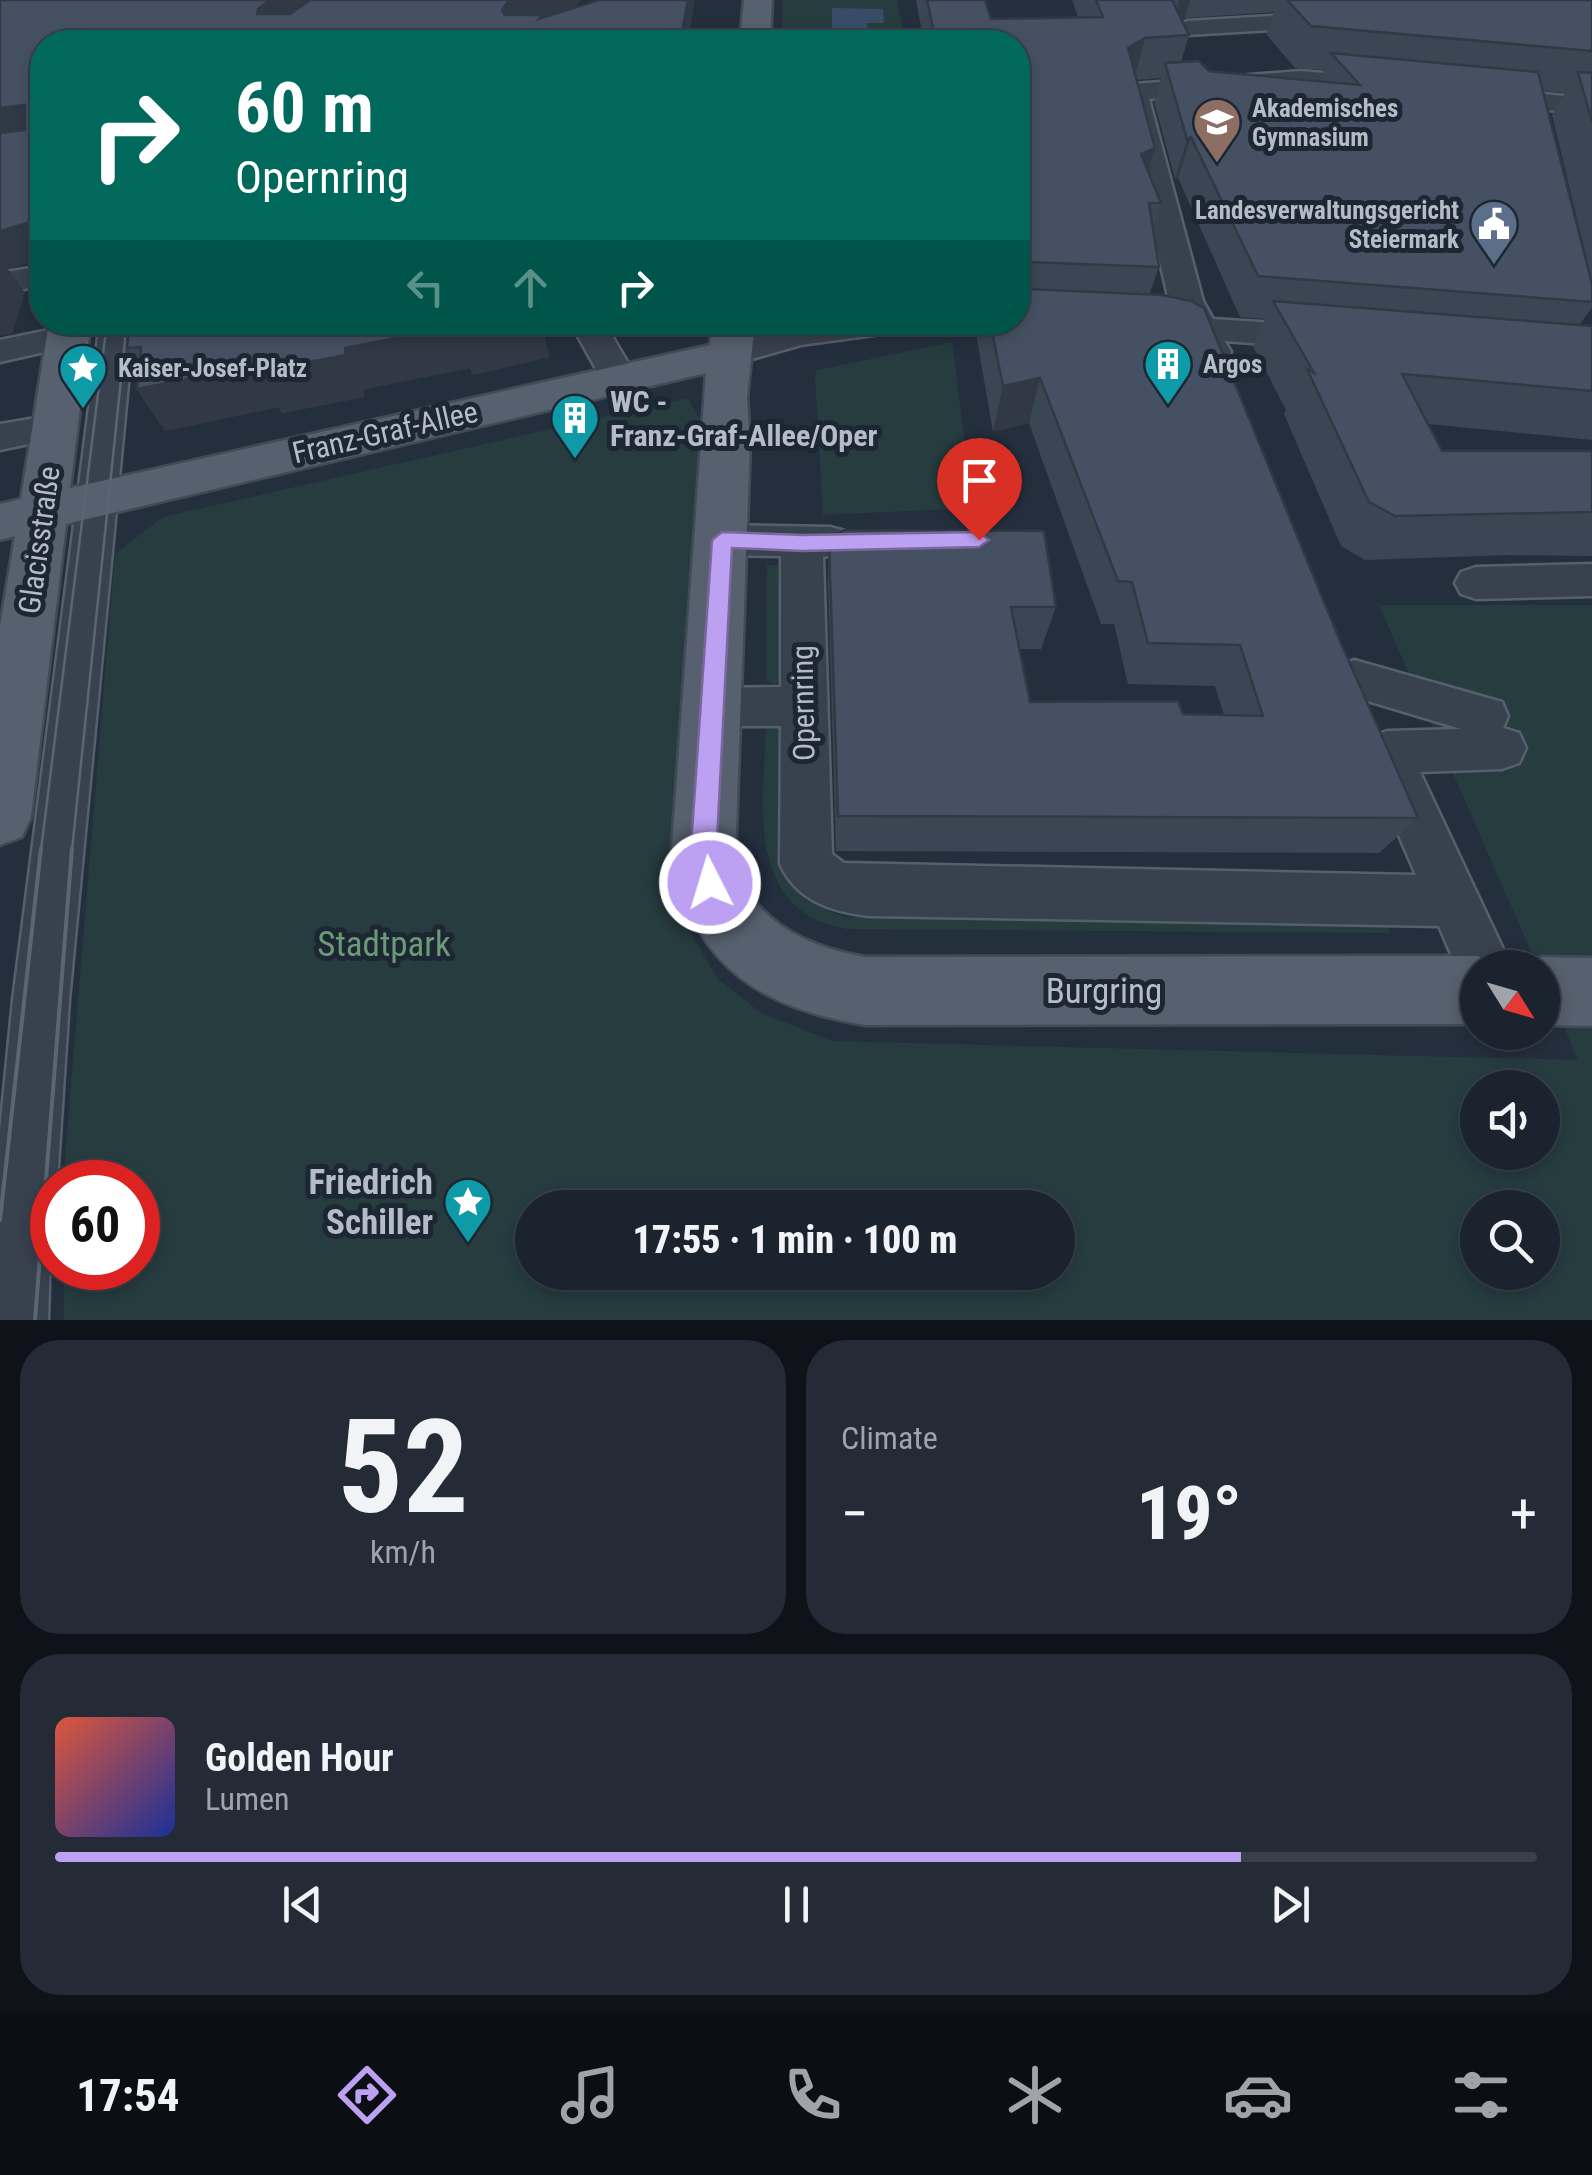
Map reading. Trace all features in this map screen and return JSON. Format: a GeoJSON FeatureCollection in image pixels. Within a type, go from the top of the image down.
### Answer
{"type":"FeatureCollection","features":[{"type":"Feature","properties":{"kind":"main road"},"geometry":{"type":"LineString","coordinates":[[756,30],[758,0]]}},
{"type":"Feature","properties":{"kind":"main road","name":"Glacisstraße"},"geometry":{"type":"LineString","coordinates":[[0,817],[37,556],[20,518],[54,427],[68,335]]}},
{"type":"Feature","properties":{"kind":"main road"},"geometry":{"type":"LineString","coordinates":[[712,707],[727,443],[725,397],[732,338]]}},
{"type":"Feature","properties":{"kind":"main road","name":"Franz-Graf-Allee"},"geometry":{"type":"LineString","coordinates":[[20,518],[618,377],[732,338]]}},
{"type":"Feature","properties":{"kind":"main road","name":"Burgring"},"geometry":{"type":"LineString","coordinates":[[712,707],[703,861],[716,904],[746,938],[783,969],[821,986],[865,992],[1460,990]]}},
{"type":"Feature","properties":{"kind":"main road"},"geometry":{"type":"LineString","coordinates":[[1560,991],[1592,992]]}},
{"type":"Feature","properties":{"kind":"street"},"geometry":{"type":"LineString","coordinates":[[1230,85],[1181,21],[1305,21],[1350,30]]}},
{"type":"Feature","properties":{"kind":"street"},"geometry":{"type":"LineString","coordinates":[[1230,389],[1204,329],[1186,302],[1133,101],[1134,92],[1302,79],[1394,88]]}},
{"type":"Feature","properties":{"kind":"street"},"geometry":{"type":"LineString","coordinates":[[1459,94],[1534,112],[1592,107]]}},
{"type":"Feature","properties":{"kind":"street"},"geometry":{"type":"LineString","coordinates":[[0,283],[30,278]]}},
{"type":"Feature","properties":{"kind":"street"},"geometry":{"type":"LineString","coordinates":[[1138,325],[1352,340]]}},
{"type":"Feature","properties":{"kind":"street"},"geometry":{"type":"LineString","coordinates":[[0,350],[52,335]]}},
{"type":"Feature","properties":{"kind":"street"},"geometry":{"type":"LineString","coordinates":[[15,1320],[41,1000],[115,335]]}},
{"type":"Feature","properties":{"kind":"street"},"geometry":{"type":"LineString","coordinates":[[594,335],[618,377]]}},
{"type":"Feature","properties":{"kind":"street"},"geometry":{"type":"LineString","coordinates":[[732,338],[799,335]]}},
{"type":"Feature","properties":{"kind":"street"},"geometry":{"type":"LineString","coordinates":[[0,438],[54,427]]}},
{"type":"Feature","properties":{"kind":"street"},"geometry":{"type":"LineString","coordinates":[[722,540],[872,542]]}},
{"type":"Feature","properties":{"kind":"street","name":"Opernring"},"geometry":{"type":"LineString","coordinates":[[802,543],[806,864],[820,880],[842,888],[870,891],[1454,901]]}},
{"type":"Feature","properties":{"kind":"street"},"geometry":{"type":"LineString","coordinates":[[1476,583],[1592,580]]}},
{"type":"Feature","properties":{"kind":"street"},"geometry":{"type":"LineString","coordinates":[[1387,752],[1493,732],[1346,661],[1476,950]]}},
{"type":"Feature","properties":{"kind":"street"},"geometry":{"type":"LineString","coordinates":[[712,707],[803,706]]}},
{"type":"Feature","properties":{"kind":"green space"},"geometry":{"type":"Polygon","coordinates":[[[783,0],[897,0],[903,30],[782,30],[783,0]]]}},
{"type":"Feature","properties":{"kind":"green space"},"geometry":{"type":"Polygon","coordinates":[[[952,342],[973,508],[823,515],[815,375],[818,370],[952,342]]]}},
{"type":"Feature","properties":{"kind":"green space","name":"Stadtpark"},"geometry":{"type":"Polygon","coordinates":[[[687,398],[706,428],[672,834],[686,925],[718,979],[761,1013],[832,1041],[1578,1060],[1560,1017],[1560,950],[1531,950],[1379,605],[1592,605],[1592,1320],[64,1320],[64,1290],[160,1290],[160,1160],[65,1160],[115,554],[163,517],[687,398]]]}},
{"type":"Feature","properties":{"kind":"green space"},"geometry":{"type":"Polygon","coordinates":[[[767,565],[778,565],[779,681],[775,684],[766,681],[767,565]]]}},
{"type":"Feature","properties":{"kind":"green space"},"geometry":{"type":"Polygon","coordinates":[[[777,722],[782,856],[802,892],[820,906],[846,917],[1384,916],[1390,933],[846,929],[822,922],[789,899],[776,879],[768,855],[763,803],[766,726],[777,722]]]}},
{"type":"Feature","properties":{"kind":"water"},"geometry":{"type":"Polygon","coordinates":[[[832,8],[883,9],[884,23],[867,23],[867,30],[832,30],[832,8]]]}},
{"type":"Feature","properties":{"kind":"building"},"geometry":{"type":"Polygon","coordinates":[[[0,0],[270,0],[257,14],[290,14],[310,0],[518,0],[507,3],[502,10],[505,15],[542,15],[539,19],[599,0],[688,0],[682,30],[30,30],[30,215],[28,223],[0,231],[0,133],[25,130],[25,105],[0,108],[0,0]]]}},
{"type":"Feature","properties":{"kind":"building"},"geometry":{"type":"Polygon","coordinates":[[[927,0],[985,0],[991,19],[1103,17],[1096,0],[1172,0],[1189,35],[1145,38],[1128,48],[1155,148],[1141,154],[1161,203],[1149,203],[1159,267],[1030,262],[1030,30],[933,30],[927,0]]]}},
{"type":"Feature","properties":{"kind":"building"},"geometry":{"type":"Polygon","coordinates":[[[1287,0],[1592,0],[1592,51],[1311,26],[1287,0]]]}},
{"type":"Feature","properties":{"kind":"building"},"geometry":{"type":"Polygon","coordinates":[[[1331,53],[1538,72],[1592,284],[1592,302],[1258,276],[1191,137],[1187,139],[1165,63],[1199,61],[1209,71],[1360,85],[1331,53]]]}},
{"type":"Feature","properties":{"kind":"building"},"geometry":{"type":"Polygon","coordinates":[[[1578,72],[1592,73],[1592,122],[1578,72]]]}},
{"type":"Feature","properties":{"kind":"building"},"geometry":{"type":"Polygon","coordinates":[[[1030,289],[1162,295],[1204,308],[1340,641],[1418,818],[838,816],[829,542],[844,530],[1044,531],[1056,607],[1011,607],[1030,702],[1178,701],[1183,714],[1263,716],[1240,645],[1148,643],[1132,582],[1118,581],[1040,378],[1003,386],[993,335],[1030,335],[1030,289]]]}},
{"type":"Feature","properties":{"kind":"building"},"geometry":{"type":"Polygon","coordinates":[[[1273,301],[1592,326],[1592,391],[1402,374],[1442,451],[1592,451],[1592,512],[1395,516],[1369,502],[1307,369],[1314,373],[1273,301]]]}},
{"type":"Feature","properties":{"kind":"building"},"geometry":{"type":"Polygon","coordinates":[[[128,335],[411,335],[345,348],[346,355],[260,371],[259,365],[137,389],[141,347],[127,348],[128,335]]]}},
{"type":"Feature","properties":{"kind":"tram line"},"geometry":{"type":"LineString","coordinates":[[41,850],[105,335]]}},
{"type":"Feature","properties":{"kind":"tram line"},"geometry":{"type":"LineString","coordinates":[[72,850],[126,335]]}},
{"type":"Feature","properties":{"kind":"tram line"},"geometry":{"type":"LineString","coordinates":[[0,1220],[41,848]]}},
{"type":"Feature","properties":{"kind":"tram line"},"geometry":{"type":"LineString","coordinates":[[35,1320],[72,848]]}},
{"type":"Feature","properties":{"kind":"place","name":"Akademisches Gymnasium"},"geometry":{"type":"Point","coordinates":[1217,164]}},
{"type":"Feature","properties":{"kind":"place","name":"Landesverwaltungsgericht Steiermark"},"geometry":{"type":"Point","coordinates":[1494,266]}},
{"type":"Feature","properties":{"kind":"place","name":"Argos"},"geometry":{"type":"Point","coordinates":[1168,406]}},
{"type":"Feature","properties":{"kind":"place","name":"Kaiser-Josef-Platz"},"geometry":{"type":"Point","coordinates":[83,410]}},
{"type":"Feature","properties":{"kind":"place","name":"WC - Franz-Graf-Allee/Oper"},"geometry":{"type":"Point","coordinates":[575,460]}},
{"type":"Feature","properties":{"kind":"place","name":"Friedrich Schiller"},"geometry":{"type":"Point","coordinates":[468,1244]}},
{"type":"Feature","properties":{"kind":"route"},"geometry":{"type":"LineString","coordinates":[[710,883],[703,861],[722,540],[979,540]]}}]}
